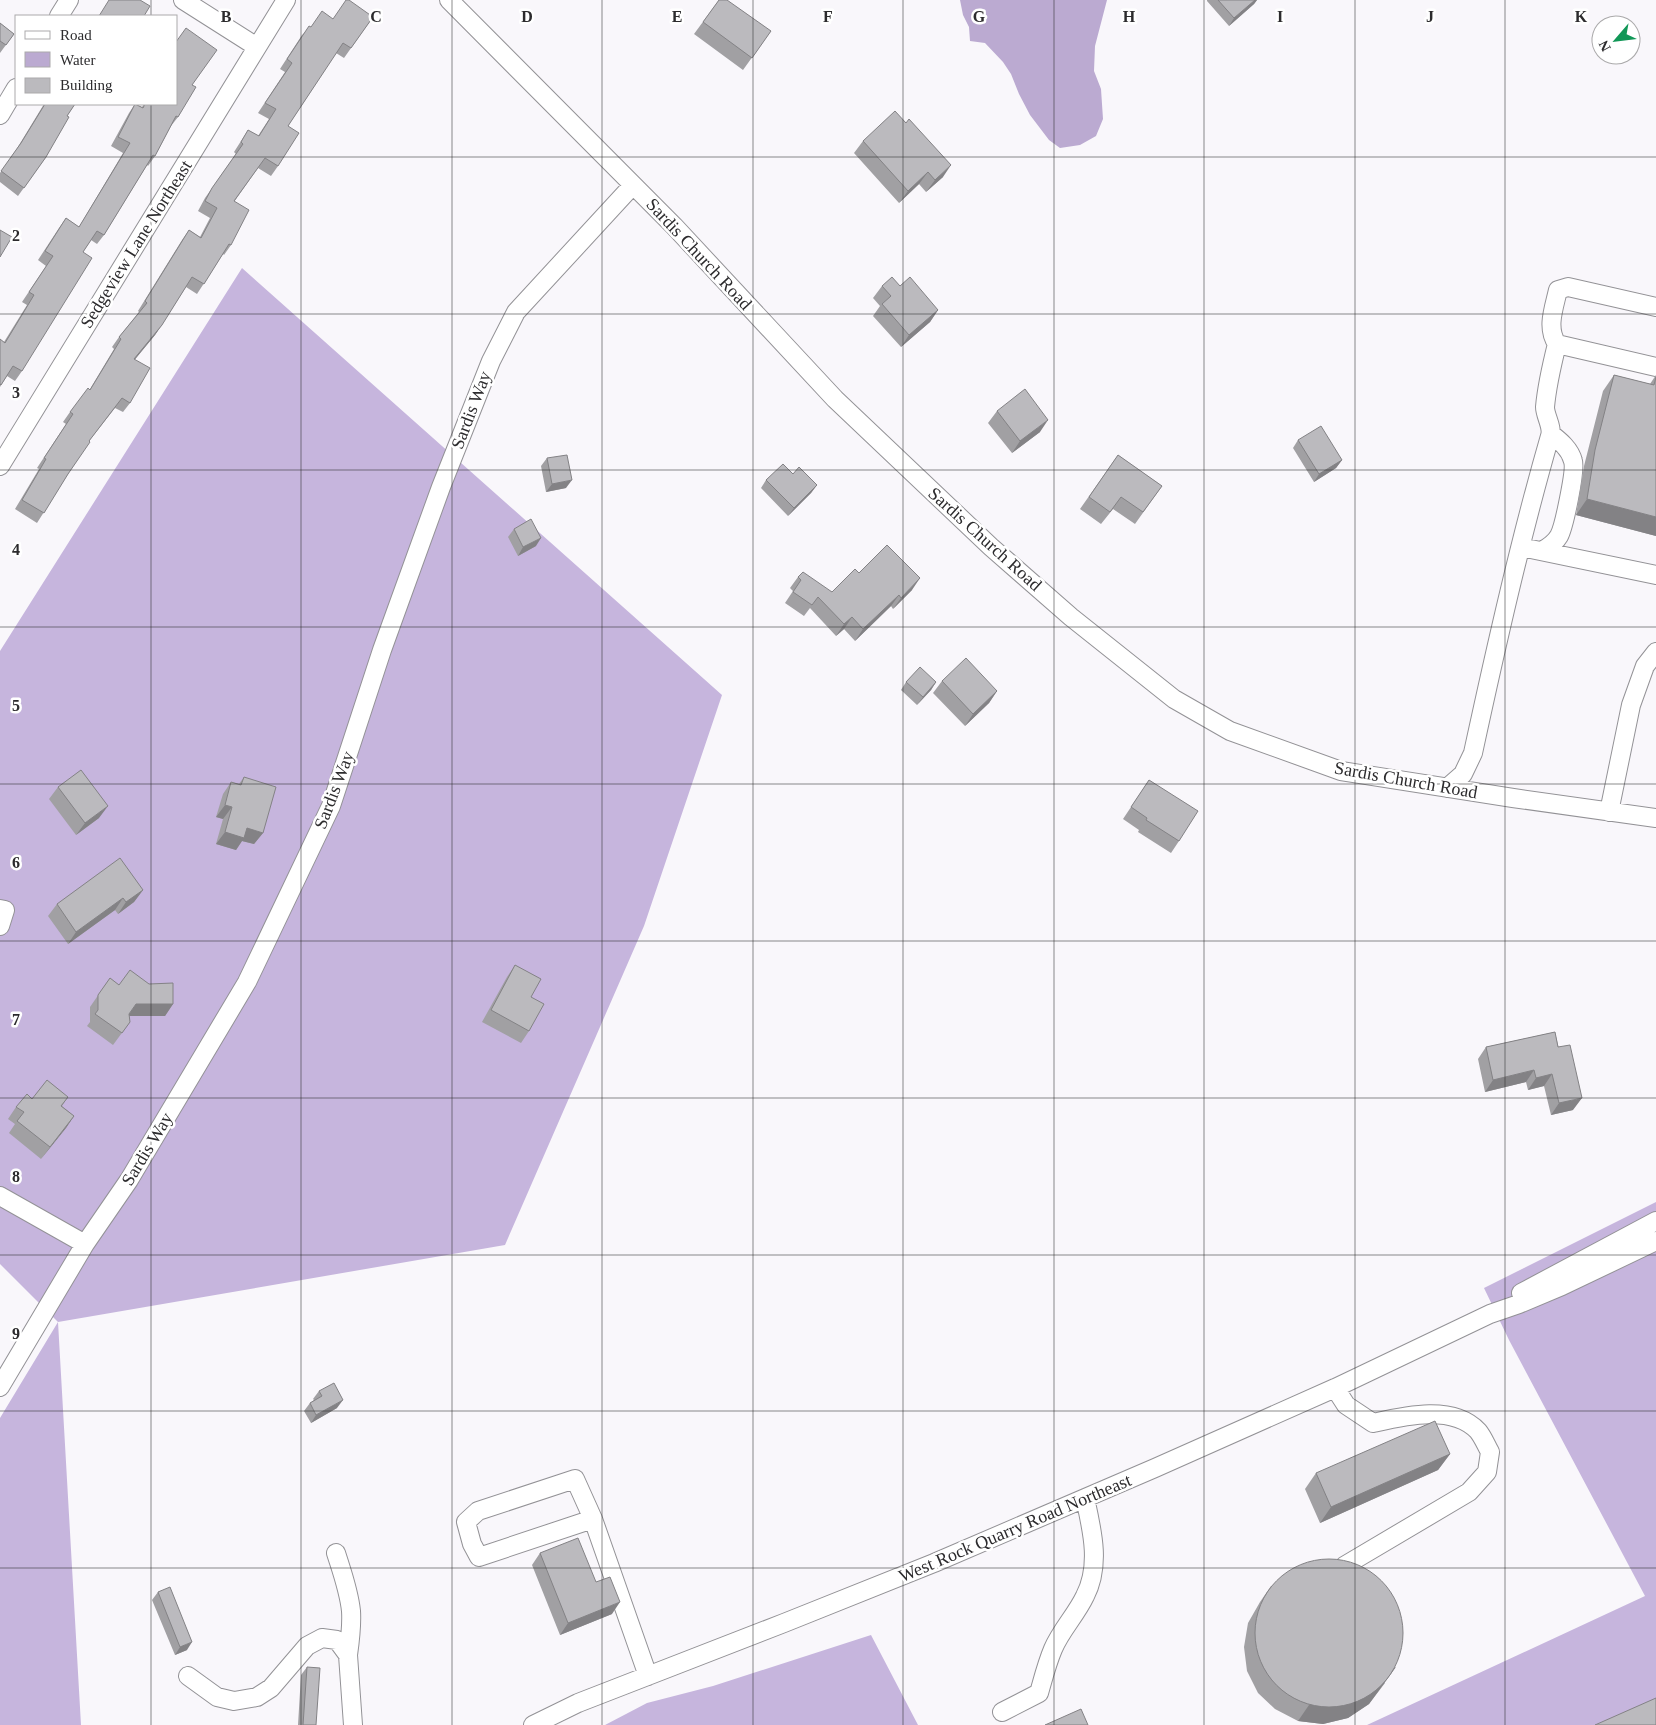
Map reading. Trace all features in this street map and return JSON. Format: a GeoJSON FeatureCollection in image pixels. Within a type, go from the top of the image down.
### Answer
{"type":"FeatureCollection","features":[{"type":"Feature","properties":{"kind":"street"},"geometry":{"type":"LineString","coordinates":[[61,15],[69,0]]}},
{"type":"Feature","properties":{"kind":"street"},"geometry":{"type":"LineString","coordinates":[[183,0],[257,48]]}},
{"type":"Feature","properties":{"kind":"street","name":"Sedgeview Lane Northeast"},"geometry":{"type":"LineString","coordinates":[[0,466],[286,0]]}},
{"type":"Feature","properties":{"kind":"street","name":"Sedgeview Lane Northeast"},"geometry":{"type":"LineString","coordinates":[[273,23],[292,0]]}},
{"type":"Feature","properties":{"kind":"street","name":"Sardis Church Road"},"geometry":{"type":"LineString","coordinates":[[451,3],[680,233],[835,399],[991,547],[1071,617],[1174,699],[1230,731],[1341,771],[1656,818]]}},
{"type":"Feature","properties":{"kind":"street"},"geometry":{"type":"LineString","coordinates":[[0,115],[15,90]]}},
{"type":"Feature","properties":{"kind":"street","name":"Sardis Way"},"geometry":{"type":"LineString","coordinates":[[0,1387],[85,1244],[129,1180],[247,982],[331,806],[382,650],[441,487],[491,361],[516,312],[632,185]]}},
{"type":"Feature","properties":{"kind":"street"},"geometry":{"type":"LineString","coordinates":[[1656,307],[1568,287],[1558,290],[1552,316],[1551,335],[1557,344],[1656,367]]}},
{"type":"Feature","properties":{"kind":"street"},"geometry":{"type":"LineString","coordinates":[[1447,788],[1463,774],[1473,753],[1521,547],[1551,434],[1545,409],[1557,344]]}},
{"type":"Feature","properties":{"kind":"street"},"geometry":{"type":"LineString","coordinates":[[1542,551],[1553,544],[1560,534],[1574,477],[1574,461],[1563,444],[1551,434]]}},
{"type":"Feature","properties":{"kind":"street"},"geometry":{"type":"LineString","coordinates":[[1521,547],[1656,575]]}},
{"type":"Feature","properties":{"kind":"street"},"geometry":{"type":"LineString","coordinates":[[1609,812],[1631,705],[1645,666],[1656,652]]}},
{"type":"Feature","properties":{"kind":"street"},"geometry":{"type":"LineString","coordinates":[[0,909],[5,910],[0,926]]}},
{"type":"Feature","properties":{"kind":"street"},"geometry":{"type":"LineString","coordinates":[[0,1196],[85,1244]]}},
{"type":"Feature","properties":{"kind":"street","name":"West Rock Quarry Road Northeast"},"geometry":{"type":"LineString","coordinates":[[1490,1314],[1516,1296],[1656,1221]]}},
{"type":"Feature","properties":{"kind":"street","name":"West Rock Quarry Road Northeast"},"geometry":{"type":"LineString","coordinates":[[533,1725],[584,1700],[925,1566],[1085,1498],[1335,1388],[1490,1314],[1562,1286],[1656,1242]]}},
{"type":"Feature","properties":{"kind":"street"},"geometry":{"type":"LineString","coordinates":[[1335,1388],[1346,1405],[1373,1423],[1434,1414],[1462,1420],[1478,1432],[1490,1452],[1487,1472],[1469,1492],[1344,1566]]}},
{"type":"Feature","properties":{"kind":"street"},"geometry":{"type":"LineString","coordinates":[[593,1519],[479,1557],[472,1544],[466,1522],[478,1511],[575,1480],[593,1519],[648,1676]]}},
{"type":"Feature","properties":{"kind":"street"},"geometry":{"type":"LineString","coordinates":[[1002,1712],[1039,1693],[1053,1649],[1086,1595],[1092,1575],[1094,1556],[1093,1533],[1085,1498]]}},
{"type":"Feature","properties":{"kind":"street"},"geometry":{"type":"LineString","coordinates":[[336,1553],[348,1591],[351,1612],[351,1634],[348,1655],[353,1725]]}},
{"type":"Feature","properties":{"kind":"street"},"geometry":{"type":"LineString","coordinates":[[188,1676],[217,1697],[234,1701],[257,1697],[270,1688],[306,1646],[322,1638],[337,1640],[348,1655]]}},
{"type":"Feature","properties":{"kind":"shaded area"},"geometry":{"type":"Polygon","coordinates":[[[242,268],[722,695],[644,926],[505,1245],[58,1322],[0,1264],[0,651],[242,268]]]}},
{"type":"Feature","properties":{"kind":"shaded area"},"geometry":{"type":"Polygon","coordinates":[[[1656,1202],[1656,1725],[1367,1725],[1645,1596],[1509,1340],[1484,1288],[1656,1202]]]}},
{"type":"Feature","properties":{"kind":"shaded area"},"geometry":{"type":"Polygon","coordinates":[[[58,1322],[81,1725],[0,1725],[0,1418],[58,1322]]]}},
{"type":"Feature","properties":{"kind":"shaded area"},"geometry":{"type":"Polygon","coordinates":[[[871,1635],[918,1725],[605,1725],[647,1703],[713,1686],[871,1635]]]}},
{"type":"Feature","properties":{"kind":"water"},"geometry":{"type":"Polygon","coordinates":[[[960,0],[1107,0],[1095,46],[1094,71],[1101,89],[1103,119],[1096,136],[1080,145],[1060,148],[1049,140],[1030,115],[1011,74],[1003,62],[985,43],[970,41],[969,27],[963,15],[960,0]]]}},
{"type":"Feature","properties":{"kind":"building"},"geometry":{"type":"Polygon","coordinates":[[[109,0],[140,0],[150,6],[145,15],[100,15],[109,0]]]}},
{"type":"Feature","properties":{"kind":"building"},"geometry":{"type":"Polygon","coordinates":[[[346,0],[349,0],[373,17],[351,48],[343,43],[288,126],[299,133],[278,166],[265,158],[234,201],[249,210],[231,245],[229,244],[204,284],[192,277],[162,325],[134,359],[150,368],[130,403],[122,398],[89,441],[44,513],[22,500],[46,459],[44,458],[73,414],[70,412],[88,388],[90,390],[121,339],[119,337],[147,303],[145,301],[189,230],[201,238],[217,208],[205,201],[243,144],[241,142],[248,130],[259,136],[276,109],[265,103],[292,63],[287,59],[309,26],[311,27],[322,11],[333,19],[346,0]]]}},
{"type":"Feature","properties":{"kind":"building"},"geometry":{"type":"Polygon","coordinates":[[[719,0],[727,0],[771,31],[752,58],[703,22],[719,0]]]}},
{"type":"Feature","properties":{"kind":"building"},"geometry":{"type":"Polygon","coordinates":[[[1218,0],[1255,0],[1234,18],[1218,0]]]}},
{"type":"Feature","properties":{"kind":"building"},"geometry":{"type":"Polygon","coordinates":[[[0,23],[14,34],[6,45],[0,41],[0,23]]]}},
{"type":"Feature","properties":{"kind":"building"},"geometry":{"type":"Polygon","coordinates":[[[186,28],[217,50],[192,85],[196,87],[178,117],[176,116],[155,156],[153,155],[104,235],[97,231],[83,252],[92,258],[22,371],[13,366],[1,385],[0,339],[5,343],[34,295],[29,292],[53,256],[45,251],[66,218],[79,227],[130,143],[118,137],[134,105],[143,108],[144,105],[178,105],[178,39],[186,28]]]}},
{"type":"Feature","properties":{"kind":"building"},"geometry":{"type":"Polygon","coordinates":[[[44,105],[74,105],[46,157],[24,188],[1,171],[44,105]]]}},
{"type":"Feature","properties":{"kind":"building"},"geometry":{"type":"Polygon","coordinates":[[[895,111],[906,123],[909,119],[951,165],[935,180],[928,172],[908,191],[863,141],[895,111]]]}},
{"type":"Feature","properties":{"kind":"building"},"geometry":{"type":"Polygon","coordinates":[[[0,230],[12,237],[0,257],[0,230]]]}},
{"type":"Feature","properties":{"kind":"building"},"geometry":{"type":"Polygon","coordinates":[[[892,277],[900,286],[910,277],[938,310],[909,335],[882,304],[891,296],[882,286],[892,277]]]}},
{"type":"Feature","properties":{"kind":"building"},"geometry":{"type":"Polygon","coordinates":[[[1614,375],[1654,385],[1656,377],[1656,517],[1587,499],[1595,450],[1614,375]]]}},
{"type":"Feature","properties":{"kind":"building"},"geometry":{"type":"Polygon","coordinates":[[[1025,389],[1048,420],[1020,441],[997,411],[1025,389]]]}},
{"type":"Feature","properties":{"kind":"building"},"geometry":{"type":"Polygon","coordinates":[[[1321,426],[1342,460],[1319,474],[1298,440],[1321,426]]]}},
{"type":"Feature","properties":{"kind":"building"},"geometry":{"type":"Polygon","coordinates":[[[567,455],[572,480],[552,484],[547,458],[567,455]]]}},
{"type":"Feature","properties":{"kind":"building"},"geometry":{"type":"Polygon","coordinates":[[[1118,455],[1162,486],[1143,512],[1121,497],[1110,512],[1089,497],[1118,455]]]}},
{"type":"Feature","properties":{"kind":"building"},"geometry":{"type":"Polygon","coordinates":[[[783,464],[793,474],[799,467],[817,485],[794,508],[766,480],[783,464]]]}},
{"type":"Feature","properties":{"kind":"building"},"geometry":{"type":"Polygon","coordinates":[[[531,519],[541,538],[523,547],[514,529],[531,519]]]}},
{"type":"Feature","properties":{"kind":"building"},"geometry":{"type":"Polygon","coordinates":[[[887,545],[920,578],[901,598],[899,595],[863,629],[852,617],[844,624],[818,597],[812,605],[793,592],[801,580],[798,577],[803,572],[832,592],[855,569],[859,573],[887,545]]]}},
{"type":"Feature","properties":{"kind":"building"},"geometry":{"type":"Polygon","coordinates":[[[966,658],[997,691],[973,714],[942,681],[966,658]]]}},
{"type":"Feature","properties":{"kind":"building"},"geometry":{"type":"Polygon","coordinates":[[[920,667],[936,682],[923,697],[906,682],[920,667]]]}},
{"type":"Feature","properties":{"kind":"building"},"geometry":{"type":"Polygon","coordinates":[[[81,770],[108,806],[85,823],[58,787],[81,770]]]}},
{"type":"Feature","properties":{"kind":"building"},"geometry":{"type":"Polygon","coordinates":[[[244,777],[276,787],[263,833],[247,828],[244,838],[225,832],[232,807],[225,805],[231,782],[241,785],[244,777]]]}},
{"type":"Feature","properties":{"kind":"building"},"geometry":{"type":"Polygon","coordinates":[[[1149,780],[1198,811],[1179,841],[1146,820],[1147,818],[1131,807],[1149,780]]]}},
{"type":"Feature","properties":{"kind":"building"},"geometry":{"type":"Polygon","coordinates":[[[120,858],[143,890],[126,902],[123,898],[76,932],[57,904],[120,858]]]}},
{"type":"Feature","properties":{"kind":"building"},"geometry":{"type":"Polygon","coordinates":[[[515,965],[541,979],[531,997],[544,1004],[529,1031],[491,1010],[515,965]]]}},
{"type":"Feature","properties":{"kind":"building"},"geometry":{"type":"Polygon","coordinates":[[[130,970],[149,984],[173,983],[173,1004],[136,1004],[129,1014],[130,1022],[122,1033],[95,1014],[98,1010],[98,995],[110,978],[119,985],[130,970]]]}},
{"type":"Feature","properties":{"kind":"building"},"geometry":{"type":"Polygon","coordinates":[[[1555,1032],[1558,1047],[1570,1045],[1582,1098],[1559,1103],[1552,1074],[1536,1078],[1534,1070],[1493,1080],[1486,1047],[1555,1032]]]}},
{"type":"Feature","properties":{"kind":"building"},"geometry":{"type":"Polygon","coordinates":[[[47,1080],[68,1097],[61,1106],[74,1116],[50,1147],[17,1121],[24,1112],[16,1107],[27,1094],[32,1099],[47,1080]]]}},
{"type":"Feature","properties":{"kind":"building"},"geometry":{"type":"Polygon","coordinates":[[[334,1383],[343,1400],[316,1415],[310,1403],[322,1396],[319,1391],[334,1383]]]}},
{"type":"Feature","properties":{"kind":"building"},"geometry":{"type":"Polygon","coordinates":[[[1435,1421],[1450,1454],[1331,1507],[1316,1473],[1435,1421]]]}},
{"type":"Feature","properties":{"kind":"building"},"geometry":{"type":"Polygon","coordinates":[[[578,1538],[596,1582],[610,1577],[620,1602],[568,1623],[540,1553],[578,1538]]]}},
{"type":"Feature","properties":{"kind":"building"},"geometry":{"type":"Polygon","coordinates":[[[1329,1559],[1343,1560],[1357,1565],[1370,1571],[1381,1581],[1391,1592],[1397,1605],[1402,1619],[1402,1647],[1397,1661],[1391,1674],[1381,1685],[1370,1695],[1357,1701],[1343,1706],[1329,1707],[1315,1706],[1301,1701],[1288,1695],[1277,1685],[1267,1674],[1261,1661],[1256,1647],[1255,1633],[1256,1619],[1261,1605],[1267,1592],[1277,1581],[1288,1571],[1301,1565],[1315,1560],[1329,1559]]]}},
{"type":"Feature","properties":{"kind":"building"},"geometry":{"type":"Polygon","coordinates":[[[170,1587],[192,1642],[180,1647],[158,1592],[170,1587]]]}},
{"type":"Feature","properties":{"kind":"building"},"geometry":{"type":"Polygon","coordinates":[[[307,1667],[320,1668],[316,1725],[303,1725],[307,1667]]]}},
{"type":"Feature","properties":{"kind":"building"},"geometry":{"type":"Polygon","coordinates":[[[1656,1698],[1656,1725],[1595,1725],[1656,1698]]]}},
{"type":"Feature","properties":{"kind":"building"},"geometry":{"type":"Polygon","coordinates":[[[1081,1709],[1088,1725],[1045,1725],[1081,1709]]]}}]}
